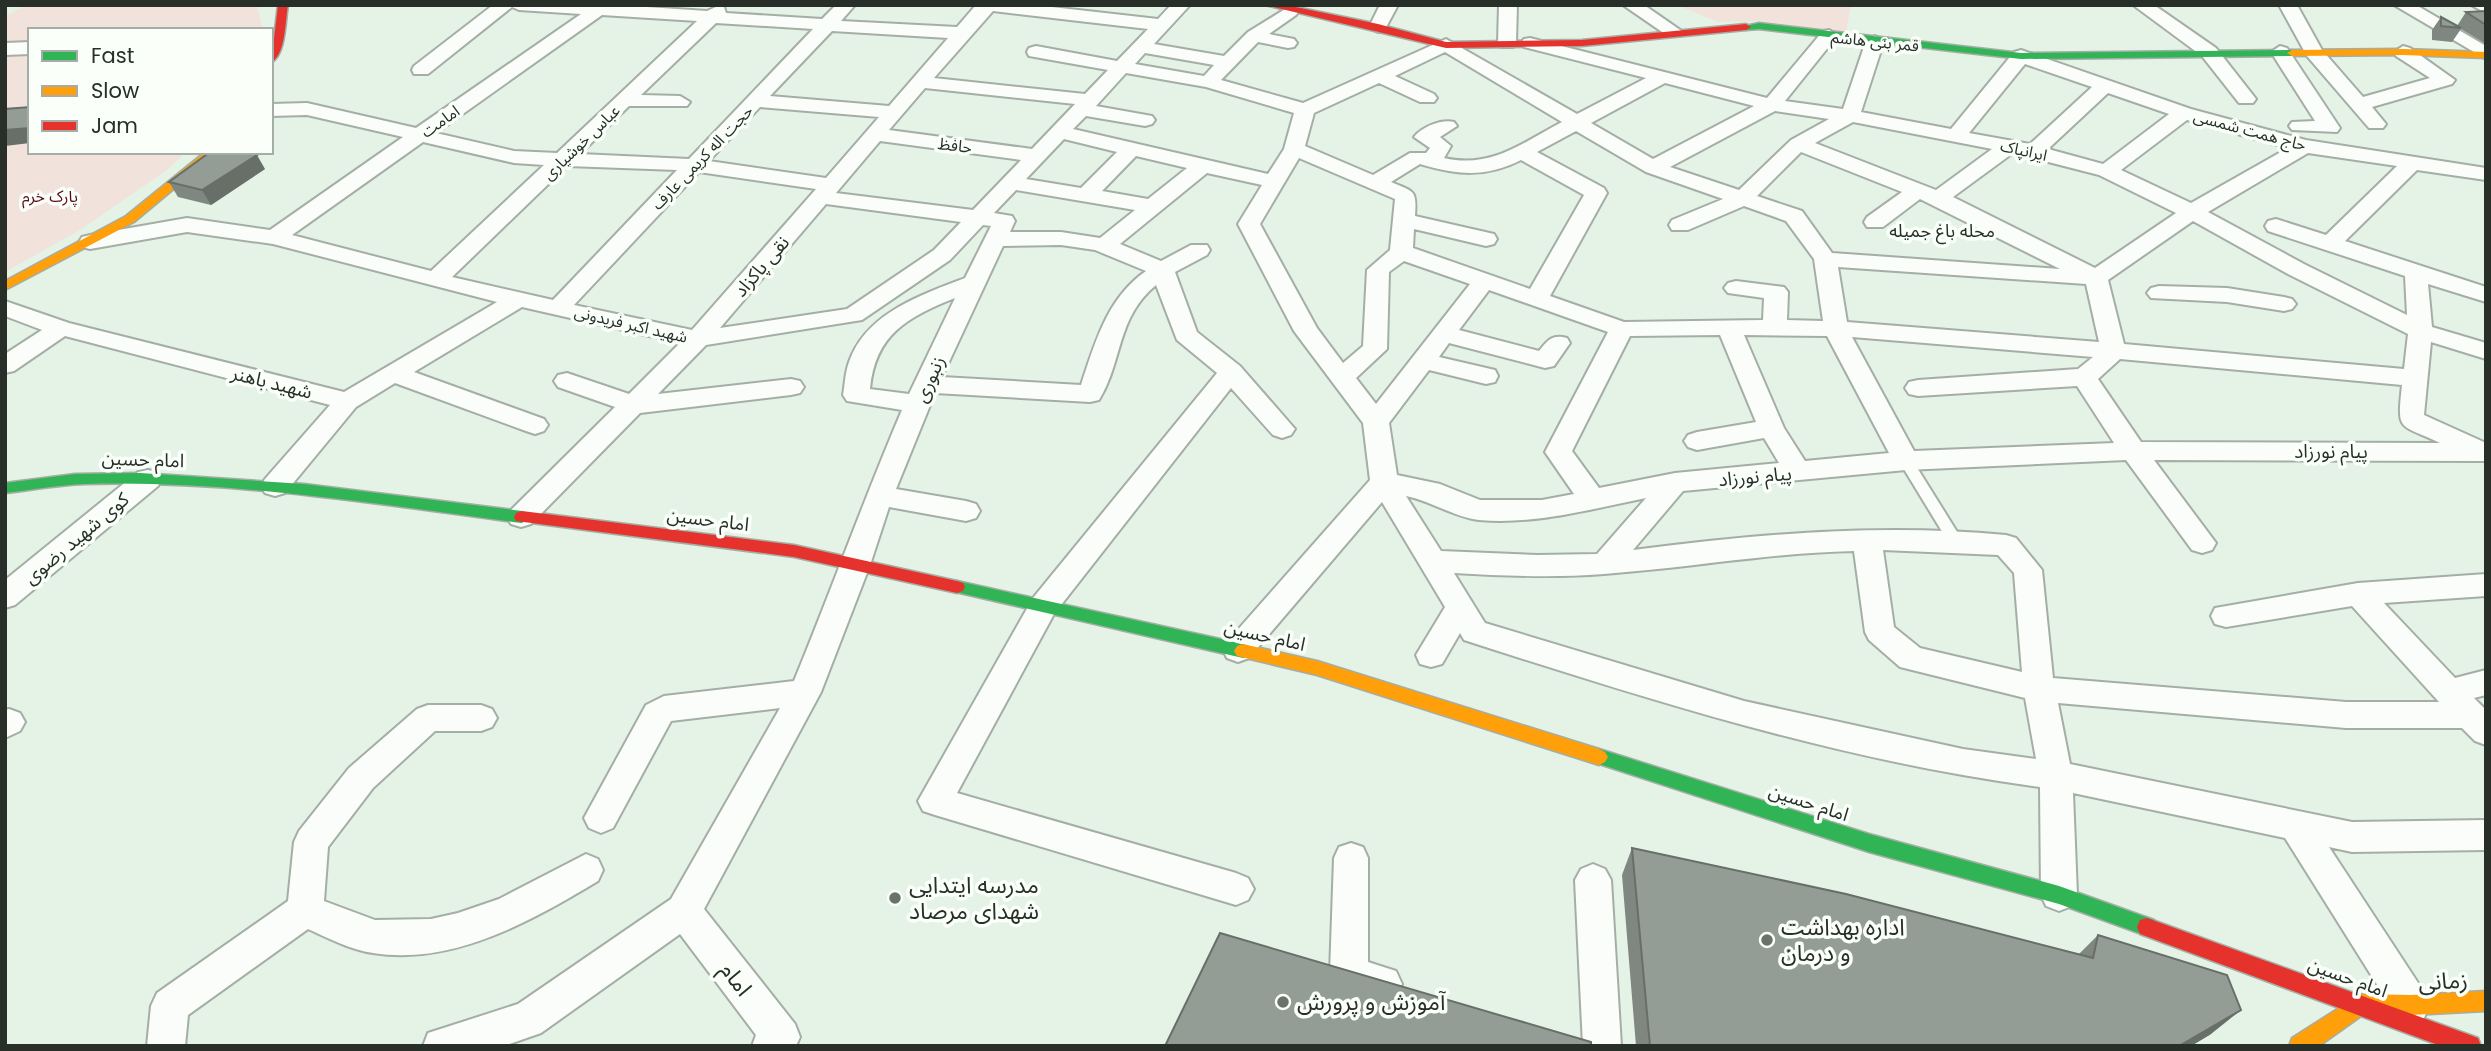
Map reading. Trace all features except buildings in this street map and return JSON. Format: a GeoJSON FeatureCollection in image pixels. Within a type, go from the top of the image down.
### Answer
{"type":"FeatureCollection","features":[{"type":"Feature","properties":{"kind":"street"},"geometry":{"type":"LineString","coordinates":[[273,55],[283,5]]}},
{"type":"Feature","properties":{"kind":"street"},"geometry":{"type":"LineString","coordinates":[[421,70],[504,5]]}},
{"type":"Feature","properties":{"kind":"street"},"geometry":{"type":"LineString","coordinates":[[519,5],[718,11],[825,27],[962,33]]}},
{"type":"Feature","properties":{"kind":"street","name":"حجت اله کریمی عارف"},"geometry":{"type":"LineString","coordinates":[[558,308],[846,5]]}},
{"type":"Feature","properties":{"kind":"street"},"geometry":{"type":"LineString","coordinates":[[988,5],[1161,25]]}},
{"type":"Feature","properties":{"kind":"street","name":"نقی پاکزاد"},"geometry":{"type":"LineString","coordinates":[[522,517],[698,340],[988,5]]}},
{"type":"Feature","properties":{"kind":"street","name":"شهید اکبر فریدونی"},"geometry":{"type":"LineString","coordinates":[[90,242],[187,225],[274,237],[436,279],[698,340],[854,315],[942,255],[1181,5]]}},
{"type":"Feature","properties":{"kind":"street","name":"قمر بنی هاشم"},"geometry":{"type":"LineString","coordinates":[[1270,5],[1378,27],[1446,45],[1581,43],[1674,32],[1759,26],[2021,56],[2208,52],[2403,52],[2483,56]]}},
{"type":"Feature","properties":{"kind":"street"},"geometry":{"type":"LineString","coordinates":[[1378,27],[1389,5]]}},
{"type":"Feature","properties":{"kind":"street"},"geometry":{"type":"LineString","coordinates":[[1507,43],[1508,5]]}},
{"type":"Feature","properties":{"kind":"street"},"geometry":{"type":"LineString","coordinates":[[1632,5],[1674,32]]}},
{"type":"Feature","properties":{"kind":"street"},"geometry":{"type":"LineString","coordinates":[[2142,5],[2208,52],[2246,99]]}},
{"type":"Feature","properties":{"kind":"street"},"geometry":{"type":"LineString","coordinates":[[2281,5],[2288,6],[2314,52],[2376,124]]}},
{"type":"Feature","properties":{"kind":"street"},"geometry":{"type":"LineString","coordinates":[[2403,5],[2483,56]]}},
{"type":"Feature","properties":{"kind":"street"},"geometry":{"type":"LineString","coordinates":[[2480,5],[2486,8]]}},
{"type":"Feature","properties":{"kind":"street","name":"امامت"},"geometry":{"type":"LineString","coordinates":[[274,237],[603,7]]}},
{"type":"Feature","properties":{"kind":"street","name":"عباس خوشیاری"},"geometry":{"type":"LineString","coordinates":[[436,279],[718,11]]}},
{"type":"Feature","properties":{"kind":"street"},"geometry":{"type":"LineString","coordinates":[[1208,82],[1254,36],[1290,11]]}},
{"type":"Feature","properties":{"kind":"street"},"geometry":{"type":"LineString","coordinates":[[1254,36],[1287,43]]}},
{"type":"Feature","properties":{"kind":"street"},"geometry":{"type":"LineString","coordinates":[[1653,168],[1772,105],[1829,36]]}},
{"type":"Feature","properties":{"kind":"street"},"geometry":{"type":"LineString","coordinates":[[1680,225],[1742,199],[1798,144],[1850,116],[1875,41]]}},
{"type":"Feature","properties":{"kind":"street","name":"ایرانپاک"},"geometry":{"type":"LineString","coordinates":[[1530,43],[1772,105],[1850,116],[2034,150],[2106,171],[2192,212],[2296,269],[2420,331],[2486,351]]}},
{"type":"Feature","properties":{"kind":"street"},"geometry":{"type":"LineString","coordinates":[[1036,52],[1208,82],[1305,110],[1446,45],[1653,168],[1794,216],[1825,259],[1836,330],[1906,461]]}},
{"type":"Feature","properties":{"kind":"street"},"geometry":{"type":"LineString","coordinates":[[1140,47],[1227,62]]}},
{"type":"Feature","properties":{"kind":"street"},"geometry":{"type":"LineString","coordinates":[[5,49],[28,48]]}},
{"type":"Feature","properties":{"kind":"street"},"geometry":{"type":"LineString","coordinates":[[1825,259],[2096,278],[2302,136],[2329,128],[2280,52]]}},
{"type":"Feature","properties":{"kind":"street"},"geometry":{"type":"LineString","coordinates":[[2359,104],[2445,80],[2403,52]]}},
{"type":"Feature","properties":{"kind":"street"},"geometry":{"type":"LineString","coordinates":[[1957,135],[2021,56]]}},
{"type":"Feature","properties":{"kind":"street","name":"حاج همت شمسی"},"geometry":{"type":"LineString","coordinates":[[2021,56],[2184,113],[2302,136],[2411,164],[2483,171]]}},
{"type":"Feature","properties":{"kind":"street"},"geometry":{"type":"LineString","coordinates":[[1565,74],[1600,60]]}},
{"type":"Feature","properties":{"kind":"street"},"geometry":{"type":"LineString","coordinates":[[1380,76],[1427,98]]}},
{"type":"Feature","properties":{"kind":"street"},"geometry":{"type":"LineString","coordinates":[[1374,183],[1417,156],[1457,167],[1494,166],[1665,76]]}},
{"type":"Feature","properties":{"kind":"street"},"geometry":{"type":"LineString","coordinates":[[920,82],[1085,105],[1145,120]]}},
{"type":"Feature","properties":{"kind":"street"},"geometry":{"type":"LineString","coordinates":[[2034,150],[2105,85]]}},
{"type":"Feature","properties":{"kind":"street"},"geometry":{"type":"LineString","coordinates":[[625,100],[680,102]]}},
{"type":"Feature","properties":{"kind":"street"},"geometry":{"type":"LineString","coordinates":[[755,101],[894,112]]}},
{"type":"Feature","properties":{"kind":"street"},"geometry":{"type":"LineString","coordinates":[[273,110],[307,109],[514,156],[694,165],[826,191],[979,216]]}},
{"type":"Feature","properties":{"kind":"street"},"geometry":{"type":"LineString","coordinates":[[1305,110],[1294,149],[1249,224],[1306,331],[1376,422],[1384,482],[1475,632],[1744,714],[1963,763],[2056,775],[2352,837],[2486,835]]}},
{"type":"Feature","properties":{"kind":"street"},"geometry":{"type":"LineString","coordinates":[[2106,171],[2184,113]]}},
{"type":"Feature","properties":{"kind":"street"},"geometry":{"type":"LineString","coordinates":[[1432,161],[1441,146],[1424,137],[1447,126]]}},
{"type":"Feature","properties":{"kind":"street"},"geometry":{"type":"LineString","coordinates":[[1058,132],[1274,183]]}},
{"type":"Feature","properties":{"kind":"street","name":"حافظ"},"geometry":{"type":"LineString","coordinates":[[875,134],[1036,156]]}},
{"type":"Feature","properties":{"kind":"street"},"geometry":{"type":"LineString","coordinates":[[1798,144],[1928,194],[2096,278],[2114,352]]}},
{"type":"Feature","properties":{"kind":"street"},"geometry":{"type":"LineString","coordinates":[[1875,222],[2009,146]]}},
{"type":"Feature","properties":{"kind":"street"},"geometry":{"type":"LineString","coordinates":[[1086,195],[1132,149]]}},
{"type":"Feature","properties":{"kind":"street"},"geometry":{"type":"LineString","coordinates":[[1294,149],[1406,196],[1401,252],[1378,270],[1375,349],[1342,377]]}},
{"type":"Feature","properties":{"kind":"street"},"geometry":{"type":"LineString","coordinates":[[1520,151],[1596,192],[1536,299]]}},
{"type":"Feature","properties":{"kind":"street"},"geometry":{"type":"LineString","coordinates":[[5,286],[130,219],[182,180],[210,154]]}},
{"type":"Feature","properties":{"kind":"street"},"geometry":{"type":"LineString","coordinates":[[2329,244],[2411,164]]}},
{"type":"Feature","properties":{"kind":"street"},"geometry":{"type":"LineString","coordinates":[[1106,244],[1202,166]]}},
{"type":"Feature","properties":{"kind":"street"},"geometry":{"type":"LineString","coordinates":[[1010,183],[1152,206]]}},
{"type":"Feature","properties":{"kind":"street","name":"زنبوری"},"geometry":{"type":"LineString","coordinates":[[684,911],[804,692],[856,565],[879,496],[922,394],[1004,220],[979,216]]}},
{"type":"Feature","properties":{"kind":"street"},"geometry":{"type":"LineString","coordinates":[[1404,220],[1486,239]]}},
{"type":"Feature","properties":{"kind":"street"},"geometry":{"type":"LineString","coordinates":[[2276,226],[2485,293]]}},
{"type":"Feature","properties":{"kind":"street"},"geometry":{"type":"LineString","coordinates":[[993,240],[1048,236],[1106,244],[1163,271],[1186,335],[1231,372],[1282,429]]}},
{"type":"Feature","properties":{"kind":"street"},"geometry":{"type":"LineString","coordinates":[[973,283],[918,306],[879,332],[861,361],[856,395],[1090,394],[1115,327],[1134,293],[1163,271],[1199,250]]}},
{"type":"Feature","properties":{"kind":"street"},"geometry":{"type":"LineString","coordinates":[[1401,252],[1622,329],[1775,327],[1879,330],[2417,378]]}},
{"type":"Feature","properties":{"kind":"street"},"geometry":{"type":"LineString","coordinates":[[2227,295],[2296,269]]}},
{"type":"Feature","properties":{"kind":"street"},"geometry":{"type":"LineString","coordinates":[[2416,272],[2420,331],[2411,419],[2484,453]]}},
{"type":"Feature","properties":{"kind":"street"},"geometry":{"type":"LineString","coordinates":[[5,281],[28,274]]}},
{"type":"Feature","properties":{"kind":"street"},"geometry":{"type":"LineString","coordinates":[[1376,422],[1484,281]]}},
{"type":"Feature","properties":{"kind":"street"},"geometry":{"type":"LineString","coordinates":[[1736,288],[1776,292],[1775,327]]}},
{"type":"Feature","properties":{"kind":"street"},"geometry":{"type":"LineString","coordinates":[[2159,293],[2227,295],[2284,304]]}},
{"type":"Feature","properties":{"kind":"street"},"geometry":{"type":"LineString","coordinates":[[275,486],[347,401],[519,299]]}},
{"type":"Feature","properties":{"kind":"street","name":"شهید باهنر"},"geometry":{"type":"LineString","coordinates":[[5,308],[61,328],[347,401]]}},
{"type":"Feature","properties":{"kind":"street"},"geometry":{"type":"LineString","coordinates":[[5,365],[61,328]]}},
{"type":"Feature","properties":{"kind":"street"},"geometry":{"type":"LineString","coordinates":[[1592,500],[1558,452],[1622,329]]}},
{"type":"Feature","properties":{"kind":"street"},"geometry":{"type":"LineString","coordinates":[[1730,329],[1771,428],[1798,472]]}},
{"type":"Feature","properties":{"kind":"street"},"geometry":{"type":"LineString","coordinates":[[1443,334],[1545,360],[1558,343]]}},
{"type":"Feature","properties":{"kind":"street"},"geometry":{"type":"LineString","coordinates":[[1918,388],[2084,377],[2114,352]]}},
{"type":"Feature","properties":{"kind":"street"},"geometry":{"type":"LineString","coordinates":[[1423,361],[1486,376]]}},
{"type":"Feature","properties":{"kind":"street"},"geometry":{"type":"LineString","coordinates":[[1231,372],[1043,606],[934,801],[1236,889]]}},
{"type":"Feature","properties":{"kind":"street"},"geometry":{"type":"LineString","coordinates":[[394,374],[535,425]]}},
{"type":"Feature","properties":{"kind":"street"},"geometry":{"type":"LineString","coordinates":[[2084,377],[2133,451],[2202,543]]}},
{"type":"Feature","properties":{"kind":"street"},"geometry":{"type":"LineString","coordinates":[[567,381],[634,405],[791,387]]}},
{"type":"Feature","properties":{"kind":"street"},"geometry":{"type":"LineString","coordinates":[[1697,441],[1771,428]]}},
{"type":"Feature","properties":{"kind":"street","name":"پیام نورزاد"},"geometry":{"type":"LineString","coordinates":[[1384,482],[1430,491],[1477,510],[1542,510],[1675,482],[1906,461],[2133,451],[2484,453]]}},
{"type":"Feature","properties":{"kind":"street","name":"امام حسین"},"geometry":{"type":"LineString","coordinates":[[5,488],[82,479],[148,479],[275,486],[794,551],[1238,650],[1317,668],[1869,844],[2059,895],[2470,1046]]}},
{"type":"Feature","properties":{"kind":"street","name":"کوی شهید رضوی"},"geometry":{"type":"LineString","coordinates":[[5,597],[148,479]]}},
{"type":"Feature","properties":{"kind":"street"},"geometry":{"type":"LineString","coordinates":[[1238,650],[1384,482]]}},
{"type":"Feature","properties":{"kind":"street"},"geometry":{"type":"LineString","coordinates":[[1605,564],[1675,482]]}},
{"type":"Feature","properties":{"kind":"street"},"geometry":{"type":"LineString","coordinates":[[879,496],[966,511]]}},
{"type":"Feature","properties":{"kind":"street"},"geometry":{"type":"LineString","coordinates":[[1432,561],[1536,567],[1605,564],[1693,553],[1867,539],[1954,539],[2006,545],[2028,570],[2039,689],[2056,775],[2059,895]]}},
{"type":"Feature","properties":{"kind":"street"},"geometry":{"type":"LineString","coordinates":[[1867,539],[1880,632],[1911,658],[2039,689],[2346,715],[2478,723]]}},
{"type":"Feature","properties":{"kind":"street"},"geometry":{"type":"LineString","coordinates":[[2226,616],[2358,594],[2486,586]]}},
{"type":"Feature","properties":{"kind":"street"},"geometry":{"type":"LineString","coordinates":[[2358,594],[2478,723]]}},
{"type":"Feature","properties":{"kind":"street"},"geometry":{"type":"LineString","coordinates":[[1431,655],[1460,608]]}},
{"type":"Feature","properties":{"kind":"street"},"geometry":{"type":"LineString","coordinates":[[2449,692],[2486,682]]}},
{"type":"Feature","properties":{"kind":"street"},"geometry":{"type":"LineString","coordinates":[[601,818],[657,714],[664,709],[804,692]]}},
{"type":"Feature","properties":{"kind":"street"},"geometry":{"type":"LineString","coordinates":[[166,1046],[170,1006],[304,910],[311,842],[361,778],[428,718],[481,718]]}},
{"type":"Feature","properties":{"kind":"street"},"geometry":{"type":"LineString","coordinates":[[2296,826],[2411,1005]]}},
{"type":"Feature","properties":{"kind":"street"},"geometry":{"type":"LineString","coordinates":[[1351,858],[1349,974],[1412,993]]}},
{"type":"Feature","properties":{"kind":"street"},"geometry":{"type":"LineString","coordinates":[[304,910],[373,937],[437,937],[527,905],[586,870]]}},
{"type":"Feature","properties":{"kind":"street"},"geometry":{"type":"LineString","coordinates":[[1593,880],[1602,1046]]}},
{"type":"Feature","properties":{"kind":"street"},"geometry":{"type":"LineString","coordinates":[[442,1046],[528,1020],[684,911]]}},
{"type":"Feature","properties":{"kind":"street","name":"امام"},"geometry":{"type":"LineString","coordinates":[[684,911],[781,1037],[771,1046]]}},
{"type":"Feature","properties":{"kind":"street","name":"زمانی"},"geometry":{"type":"LineString","coordinates":[[2361,1004],[2411,1005],[2486,1001]]}},
{"type":"Feature","properties":{"kind":"street"},"geometry":{"type":"LineString","coordinates":[[2300,1046],[2361,1004]]}},
{"type":"Feature","properties":{"kind":"lane"},"geometry":{"type":"LineString","coordinates":[[1906,461],[1954,539]]}},
{"type":"Feature","properties":{"kind":"green space"},"geometry":{"type":"Polygon","coordinates":[[[27,5],[257,5],[263,28],[28,28],[28,45],[5,46],[5,16],[27,5]]]}},
{"type":"Feature","properties":{"kind":"green space"},"geometry":{"type":"Polygon","coordinates":[[[1677,5],[1851,5],[1845,37],[1759,21],[1718,22],[1677,5]]]}},
{"type":"Feature","properties":{"kind":"green space","name":"پارک خرم"},"geometry":{"type":"Polygon","coordinates":[[[28,53],[28,154],[184,154],[167,170],[80,230],[5,272],[5,54],[28,53]]]}},
{"type":"Feature","properties":{"kind":"traffic: fast"},"geometry":{"type":"LineString","coordinates":[[1746,27],[1759,26],[2021,56],[2292,53]]}},
{"type":"Feature","properties":{"kind":"traffic: fast"},"geometry":{"type":"LineString","coordinates":[[5,488],[85,479],[194,481],[359,496],[522,517]]}},
{"type":"Feature","properties":{"kind":"traffic: fast"},"geometry":{"type":"LineString","coordinates":[[957,587],[1243,651]]}},
{"type":"Feature","properties":{"kind":"traffic: fast"},"geometry":{"type":"LineString","coordinates":[[1599,757],[1869,843],[2059,895],[2147,927]]}},
{"type":"Feature","properties":{"kind":"traffic: slow"},"geometry":{"type":"LineString","coordinates":[[2292,53],[2403,52],[2486,55]]}},
{"type":"Feature","properties":{"kind":"traffic: slow"},"geometry":{"type":"LineString","coordinates":[[5,286],[130,219],[210,154]]}},
{"type":"Feature","properties":{"kind":"traffic: slow"},"geometry":{"type":"LineString","coordinates":[[1243,651],[1317,668],[1599,757]]}},
{"type":"Feature","properties":{"kind":"traffic: slow"},"geometry":{"type":"LineString","coordinates":[[2300,1046],[2361,1004],[2411,1005],[2486,1001]]}},
{"type":"Feature","properties":{"kind":"traffic: jam"},"geometry":{"type":"LineString","coordinates":[[273,55],[283,5]]}},
{"type":"Feature","properties":{"kind":"traffic: jam"},"geometry":{"type":"LineString","coordinates":[[1270,5],[1378,27],[1446,45],[1582,43],[1746,27]]}},
{"type":"Feature","properties":{"kind":"traffic: jam"},"geometry":{"type":"LineString","coordinates":[[522,517],[794,551],[957,587]]}},
{"type":"Feature","properties":{"kind":"traffic: jam"},"geometry":{"type":"LineString","coordinates":[[2147,927],[2470,1046]]}},
{"type":"Feature","properties":{"kind":"place","name":"مدرسه ایتدایی شهدای مرصاد"},"geometry":{"type":"Point","coordinates":[895,898]}},
{"type":"Feature","properties":{"kind":"place","name":"اداره بهداشت و درمان"},"geometry":{"type":"Point","coordinates":[1767,940]}},
{"type":"Feature","properties":{"kind":"place","name":"آموزش و پرورش"},"geometry":{"type":"Point","coordinates":[1283,1002]}},
{"type":"Feature","properties":{"kind":"district","name":"محله باغ‌ جمیله"},"geometry":{"type":"Point","coordinates":[1942,231]}}]}
